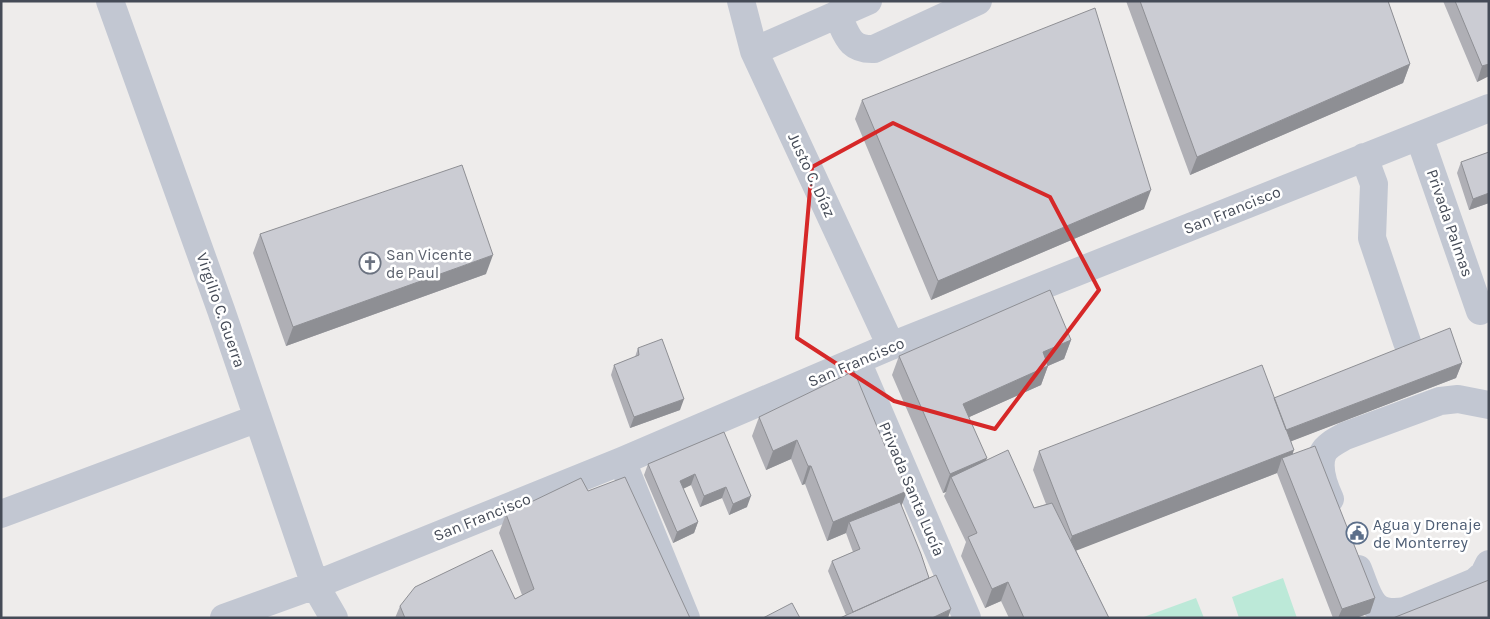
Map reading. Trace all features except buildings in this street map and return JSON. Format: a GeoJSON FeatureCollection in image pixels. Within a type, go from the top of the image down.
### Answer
{"type":"FeatureCollection","features":[{"type":"Feature","properties":{"kind":"street","name":"Virgilio C. Guerra"},"geometry":{"type":"LineString","coordinates":[[110,1],[221,310],[315,585],[334,618]]}},
{"type":"Feature","properties":{"kind":"street","name":"Justo C. Díaz"},"geometry":{"type":"LineString","coordinates":[[742,1],[754,51],[892,346]]}},
{"type":"Feature","properties":{"kind":"street"},"geometry":{"type":"LineString","coordinates":[[754,51],[868,1]]}},
{"type":"Feature","properties":{"kind":"street"},"geometry":{"type":"LineString","coordinates":[[837,14],[852,44],[863,50],[874,49],[978,1]]}},
{"type":"Feature","properties":{"kind":"street","name":"San Francisco"},"geometry":{"type":"LineString","coordinates":[[224,618],[315,585],[622,461],[892,346],[1489,108]]}},
{"type":"Feature","properties":{"kind":"street","name":"Privada Palmas"},"geometry":{"type":"LineString","coordinates":[[1420,136],[1480,311]]}},
{"type":"Feature","properties":{"kind":"street"},"geometry":{"type":"LineString","coordinates":[[1364,158],[1374,184],[1372,238],[1407,342]]}},
{"type":"Feature","properties":{"kind":"street","name":"Privada Santa Lucía"},"geometry":{"type":"LineString","coordinates":[[857,361],[967,618]]}},
{"type":"Feature","properties":{"kind":"street"},"geometry":{"type":"LineString","coordinates":[[1489,404],[1458,399],[1440,401],[1345,436],[1323,452],[1322,465],[1322,481],[1344,535],[1370,598],[1382,612],[1404,611],[1475,582],[1484,574],[1489,564]]}},
{"type":"Feature","properties":{"kind":"street"},"geometry":{"type":"LineString","coordinates":[[1,514],[258,418]]}},
{"type":"Feature","properties":{"kind":"street"},"geometry":{"type":"LineString","coordinates":[[622,461],[686,618]]}},
{"type":"Feature","properties":{"kind":"highlighted area"},"geometry":{"type":"Polygon","coordinates":[[[893,123],[1050,197],[1099,290],[995,429],[894,401],[797,338],[812,167],[893,123]]]}},
{"type":"Feature","properties":{"kind":"green space"},"geometry":{"type":"Polygon","coordinates":[[[1283,578],[1297,618],[1239,618],[1232,597],[1283,578]]]}},
{"type":"Feature","properties":{"kind":"green space"},"geometry":{"type":"Polygon","coordinates":[[[1196,598],[1204,618],[1141,618],[1196,598]]]}},
{"type":"Feature","properties":{"kind":"place","name":"San Vicente de Paul"},"geometry":{"type":"Point","coordinates":[370,263]}},
{"type":"Feature","properties":{"kind":"place","name":"Agua y Drenaje de Monterrey"},"geometry":{"type":"Point","coordinates":[1357,533]}}]}
